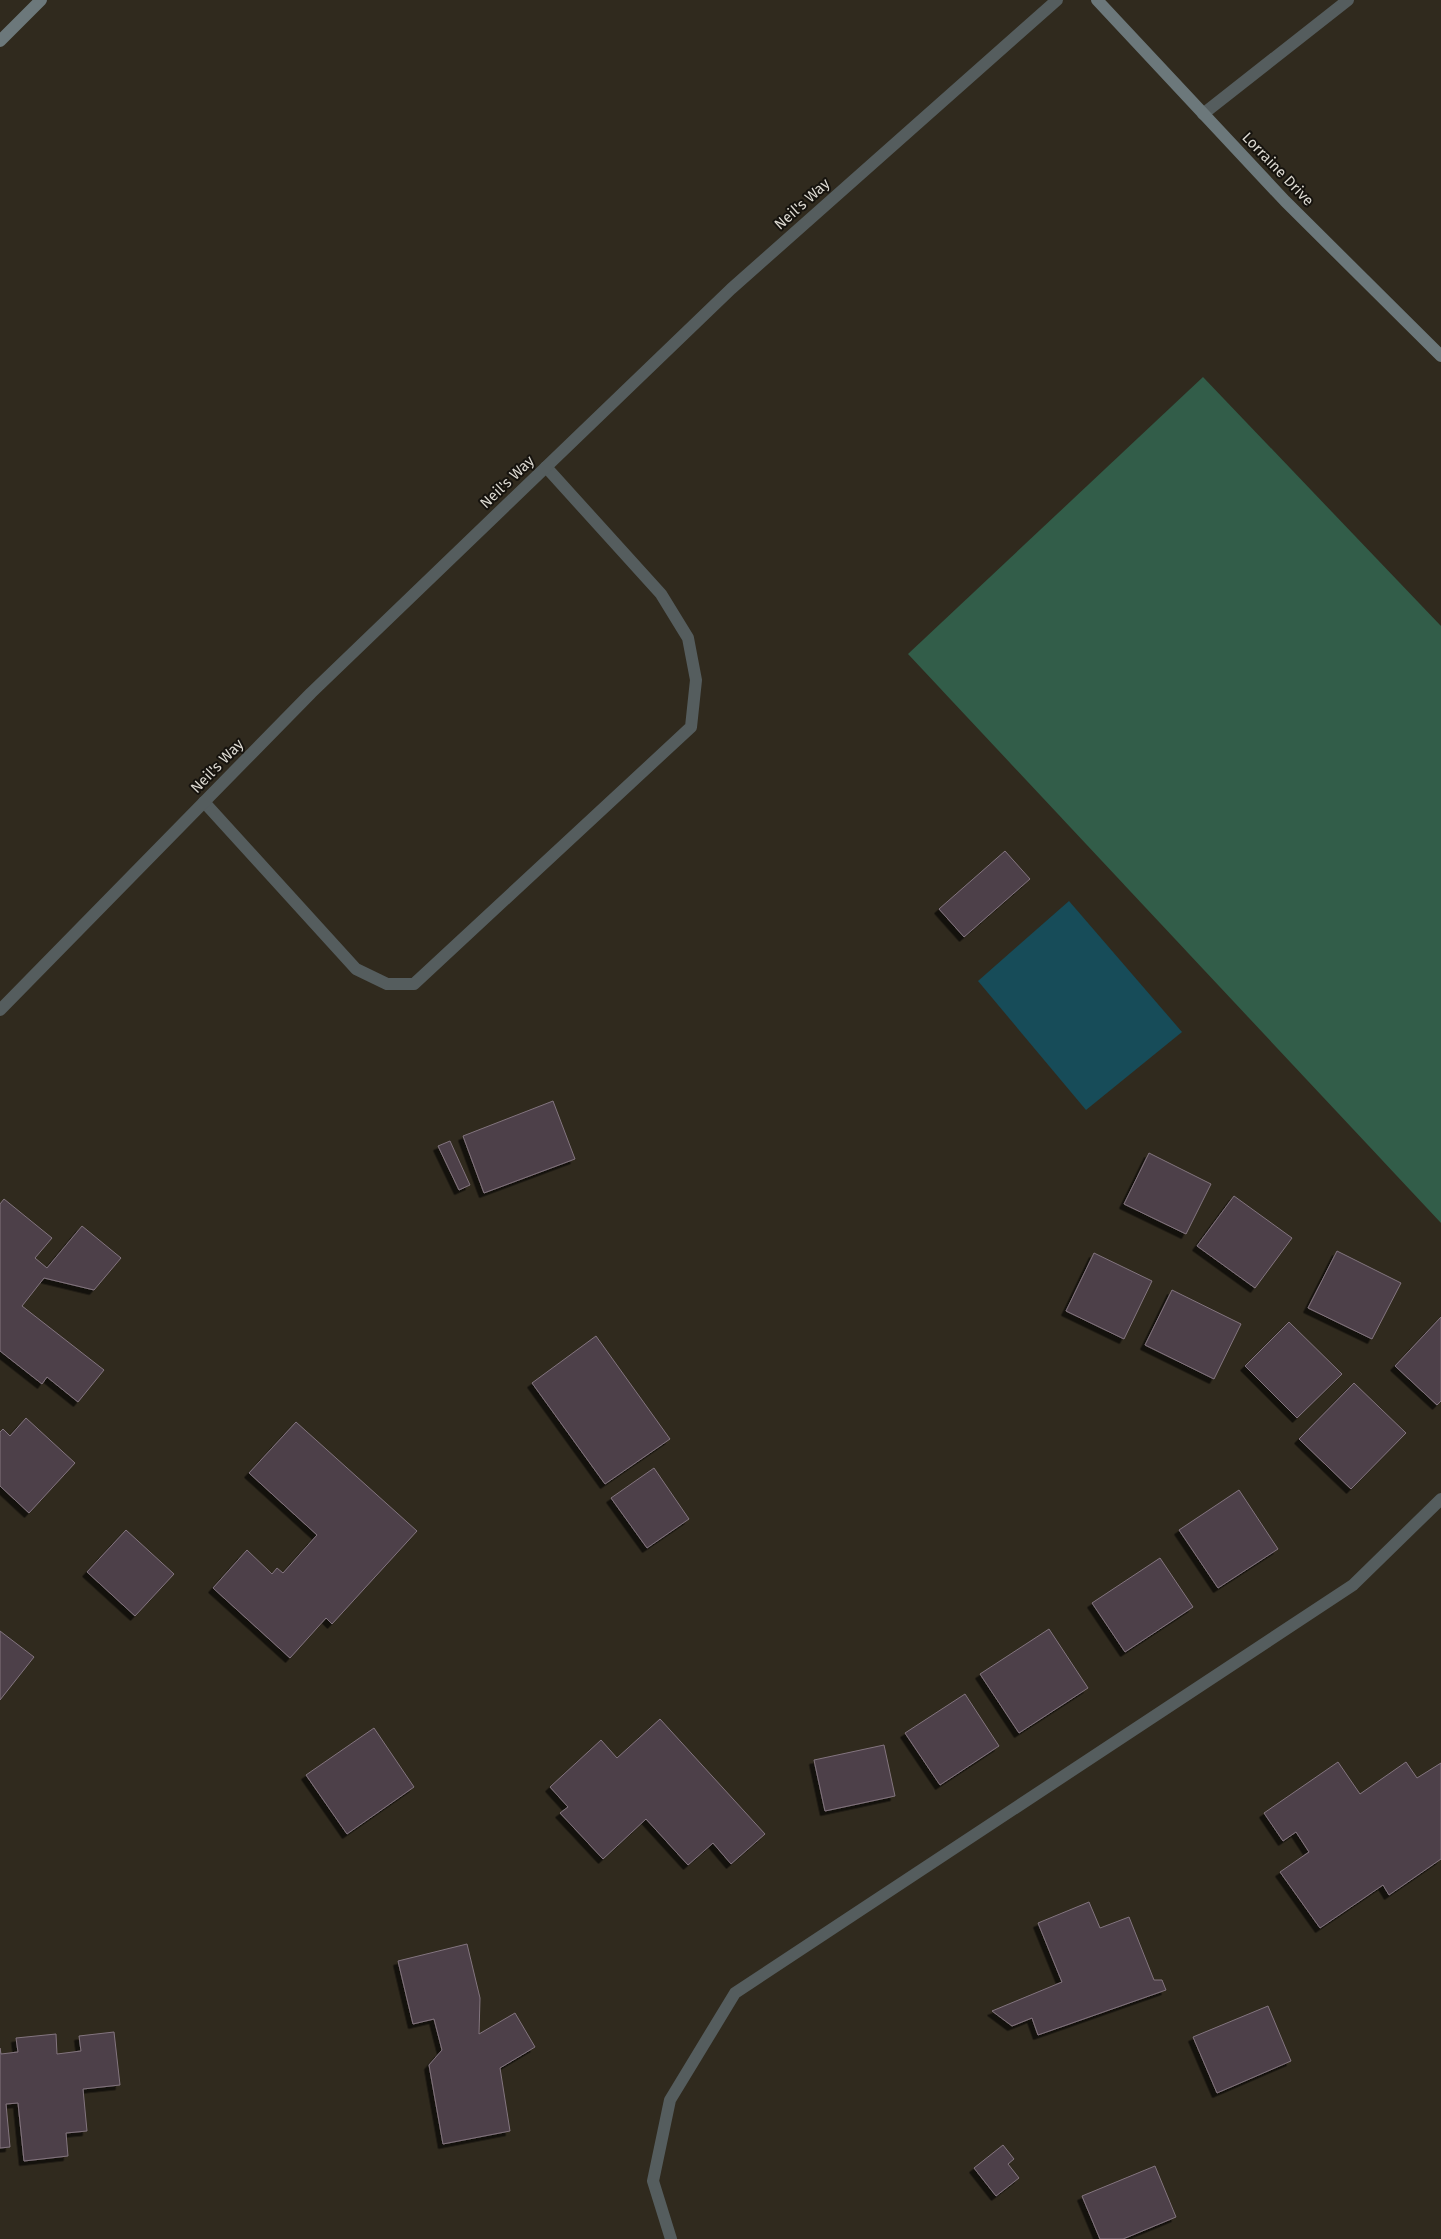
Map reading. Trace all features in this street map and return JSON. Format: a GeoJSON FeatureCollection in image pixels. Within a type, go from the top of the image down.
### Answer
{"type":"FeatureCollection","features":[{"type":"Feature","properties":{"kind":"street"},"geometry":{"type":"LineString","coordinates":[[0,41],[41,0]]}},
{"type":"Feature","properties":{"kind":"street","name":"Neil's Way"},"geometry":{"type":"LineString","coordinates":[[0,1010],[311,693],[731,289],[1057,0]]}},
{"type":"Feature","properties":{"kind":"street","name":"Lorraine Drive"},"geometry":{"type":"LineString","coordinates":[[1097,0],[1285,201],[1441,356]]}},
{"type":"Feature","properties":{"kind":"street"},"geometry":{"type":"LineString","coordinates":[[1203,114],[1348,0]]}},
{"type":"Feature","properties":{"kind":"street"},"geometry":{"type":"LineString","coordinates":[[204,802],[356,969],[387,984],[414,984],[691,727],[696,680],[688,638],[662,594],[546,467]]}},
{"type":"Feature","properties":{"kind":"street"},"geometry":{"type":"LineString","coordinates":[[671,2239],[653,2181],[670,2100],[736,1994],[1353,1585],[1441,1499]]}},
{"type":"Feature","properties":{"kind":"green space"},"geometry":{"type":"Polygon","coordinates":[[[1203,377],[1441,626],[1441,1223],[908,654],[1203,377]]]}},
{"type":"Feature","properties":{"kind":"water"},"geometry":{"type":"Polygon","coordinates":[[[1069,901],[1182,1032],[1086,1110],[978,981],[1069,901]]]}},
{"type":"Feature","properties":{"kind":"building"},"geometry":{"type":"Polygon","coordinates":[[[1005,851],[1030,879],[964,937],[939,909],[1005,851]]]}},
{"type":"Feature","properties":{"kind":"building"},"geometry":{"type":"Polygon","coordinates":[[[553,1101],[575,1159],[484,1193],[463,1136],[553,1101]]]}},
{"type":"Feature","properties":{"kind":"building"},"geometry":{"type":"Polygon","coordinates":[[[450,1141],[470,1185],[459,1190],[438,1146],[450,1141]]]}},
{"type":"Feature","properties":{"kind":"building"},"geometry":{"type":"Polygon","coordinates":[[[1149,1153],[1211,1184],[1186,1234],[1124,1204],[1149,1153]]]}},
{"type":"Feature","properties":{"kind":"building"},"geometry":{"type":"Polygon","coordinates":[[[1234,1196],[1292,1238],[1255,1288],[1197,1246],[1234,1196]]]}},
{"type":"Feature","properties":{"kind":"building"},"geometry":{"type":"Polygon","coordinates":[[[4,1199],[52,1238],[35,1258],[47,1268],[82,1226],[121,1258],[94,1290],[44,1278],[22,1306],[104,1370],[78,1402],[47,1377],[42,1384],[0,1351],[0,1204],[4,1199]]]}},
{"type":"Feature","properties":{"kind":"building"},"geometry":{"type":"Polygon","coordinates":[[[1337,1251],[1401,1283],[1372,1339],[1308,1308],[1337,1251]]]}},
{"type":"Feature","properties":{"kind":"building"},"geometry":{"type":"Polygon","coordinates":[[[1094,1253],[1152,1281],[1124,1339],[1066,1311],[1094,1253]]]}},
{"type":"Feature","properties":{"kind":"building"},"geometry":{"type":"Polygon","coordinates":[[[1172,1290],[1241,1324],[1214,1379],[1145,1345],[1172,1290]]]}},
{"type":"Feature","properties":{"kind":"building"},"geometry":{"type":"Polygon","coordinates":[[[1441,1317],[1441,1401],[1437,1405],[1395,1366],[1441,1317]]]}},
{"type":"Feature","properties":{"kind":"building"},"geometry":{"type":"Polygon","coordinates":[[[1289,1322],[1342,1374],[1297,1418],[1245,1366],[1289,1322]]]}},
{"type":"Feature","properties":{"kind":"building"},"geometry":{"type":"Polygon","coordinates":[[[596,1336],[670,1439],[605,1484],[532,1383],[596,1336]]]}},
{"type":"Feature","properties":{"kind":"building"},"geometry":{"type":"Polygon","coordinates":[[[1354,1383],[1406,1433],[1351,1489],[1299,1439],[1354,1383]]]}},
{"type":"Feature","properties":{"kind":"building"},"geometry":{"type":"Polygon","coordinates":[[[26,1418],[75,1463],[29,1513],[0,1486],[0,1432],[3,1429],[10,1436],[26,1418]]]}},
{"type":"Feature","properties":{"kind":"building"},"geometry":{"type":"Polygon","coordinates":[[[296,1422],[417,1531],[332,1624],[326,1618],[290,1658],[213,1588],[247,1550],[272,1574],[277,1568],[283,1573],[317,1535],[249,1473],[296,1422]]]}},
{"type":"Feature","properties":{"kind":"building"},"geometry":{"type":"Polygon","coordinates":[[[654,1468],[689,1519],[647,1548],[611,1498],[654,1468]]]}},
{"type":"Feature","properties":{"kind":"building"},"geometry":{"type":"Polygon","coordinates":[[[1239,1490],[1278,1549],[1218,1588],[1179,1530],[1239,1490]]]}},
{"type":"Feature","properties":{"kind":"building"},"geometry":{"type":"Polygon","coordinates":[[[126,1530],[174,1574],[135,1616],[87,1572],[126,1530]]]}},
{"type":"Feature","properties":{"kind":"building"},"geometry":{"type":"Polygon","coordinates":[[[1160,1558],[1193,1607],[1125,1652],[1092,1603],[1160,1558]]]}},
{"type":"Feature","properties":{"kind":"building"},"geometry":{"type":"Polygon","coordinates":[[[1049,1629],[1088,1688],[1019,1733],[980,1674],[1049,1629]]]}},
{"type":"Feature","properties":{"kind":"building"},"geometry":{"type":"Polygon","coordinates":[[[0,1631],[34,1657],[0,1700],[0,1631]]]}},
{"type":"Feature","properties":{"kind":"building"},"geometry":{"type":"Polygon","coordinates":[[[965,1694],[999,1746],[940,1785],[905,1733],[965,1694]]]}},
{"type":"Feature","properties":{"kind":"building"},"geometry":{"type":"Polygon","coordinates":[[[660,1719],[765,1834],[731,1864],[713,1843],[688,1865],[646,1819],[603,1859],[560,1813],[568,1807],[550,1787],[601,1740],[617,1758],[660,1719]]]}},
{"type":"Feature","properties":{"kind":"building"},"geometry":{"type":"Polygon","coordinates":[[[374,1728],[414,1787],[347,1834],[306,1775],[374,1728]]]}},
{"type":"Feature","properties":{"kind":"building"},"geometry":{"type":"Polygon","coordinates":[[[884,1745],[895,1796],[825,1811],[814,1760],[884,1745]]]}},
{"type":"Feature","properties":{"kind":"building"},"geometry":{"type":"Polygon","coordinates":[[[1338,1762],[1360,1794],[1406,1762],[1417,1778],[1441,1763],[1441,1859],[1389,1895],[1383,1885],[1320,1928],[1280,1872],[1309,1852],[1296,1832],[1283,1841],[1264,1813],[1338,1762]]]}},
{"type":"Feature","properties":{"kind":"building"},"geometry":{"type":"Polygon","coordinates":[[[1089,1902],[1100,1928],[1129,1917],[1154,1980],[1162,1980],[1166,1990],[1038,2035],[1032,2018],[1012,2026],[992,2011],[1062,1982],[1038,1923],[1089,1902]]]}},
{"type":"Feature","properties":{"kind":"building"},"geometry":{"type":"Polygon","coordinates":[[[467,1944],[480,1998],[479,2034],[515,2013],[535,2047],[500,2068],[510,2131],[443,2144],[429,2065],[442,2050],[434,2019],[413,2024],[398,1961],[467,1944]]]}},
{"type":"Feature","properties":{"kind":"building"},"geometry":{"type":"Polygon","coordinates":[[[1268,2006],[1291,2061],[1217,2093],[1193,2037],[1268,2006]]]}},
{"type":"Feature","properties":{"kind":"building"},"geometry":{"type":"Polygon","coordinates":[[[114,2032],[120,2085],[83,2089],[87,2131],[66,2133],[68,2156],[24,2161],[18,2103],[6,2104],[10,2147],[0,2148],[0,2048],[1,2054],[18,2052],[16,2038],[56,2034],[57,2054],[81,2051],[79,2036],[114,2032]]]}},
{"type":"Feature","properties":{"kind":"building"},"geometry":{"type":"Polygon","coordinates":[[[1003,2145],[1014,2159],[1008,2164],[1019,2178],[996,2196],[974,2168],[1003,2145]]]}},
{"type":"Feature","properties":{"kind":"building"},"geometry":{"type":"Polygon","coordinates":[[[1155,2166],[1176,2217],[1123,2239],[1100,2239],[1082,2196],[1155,2166]]]}}]}
